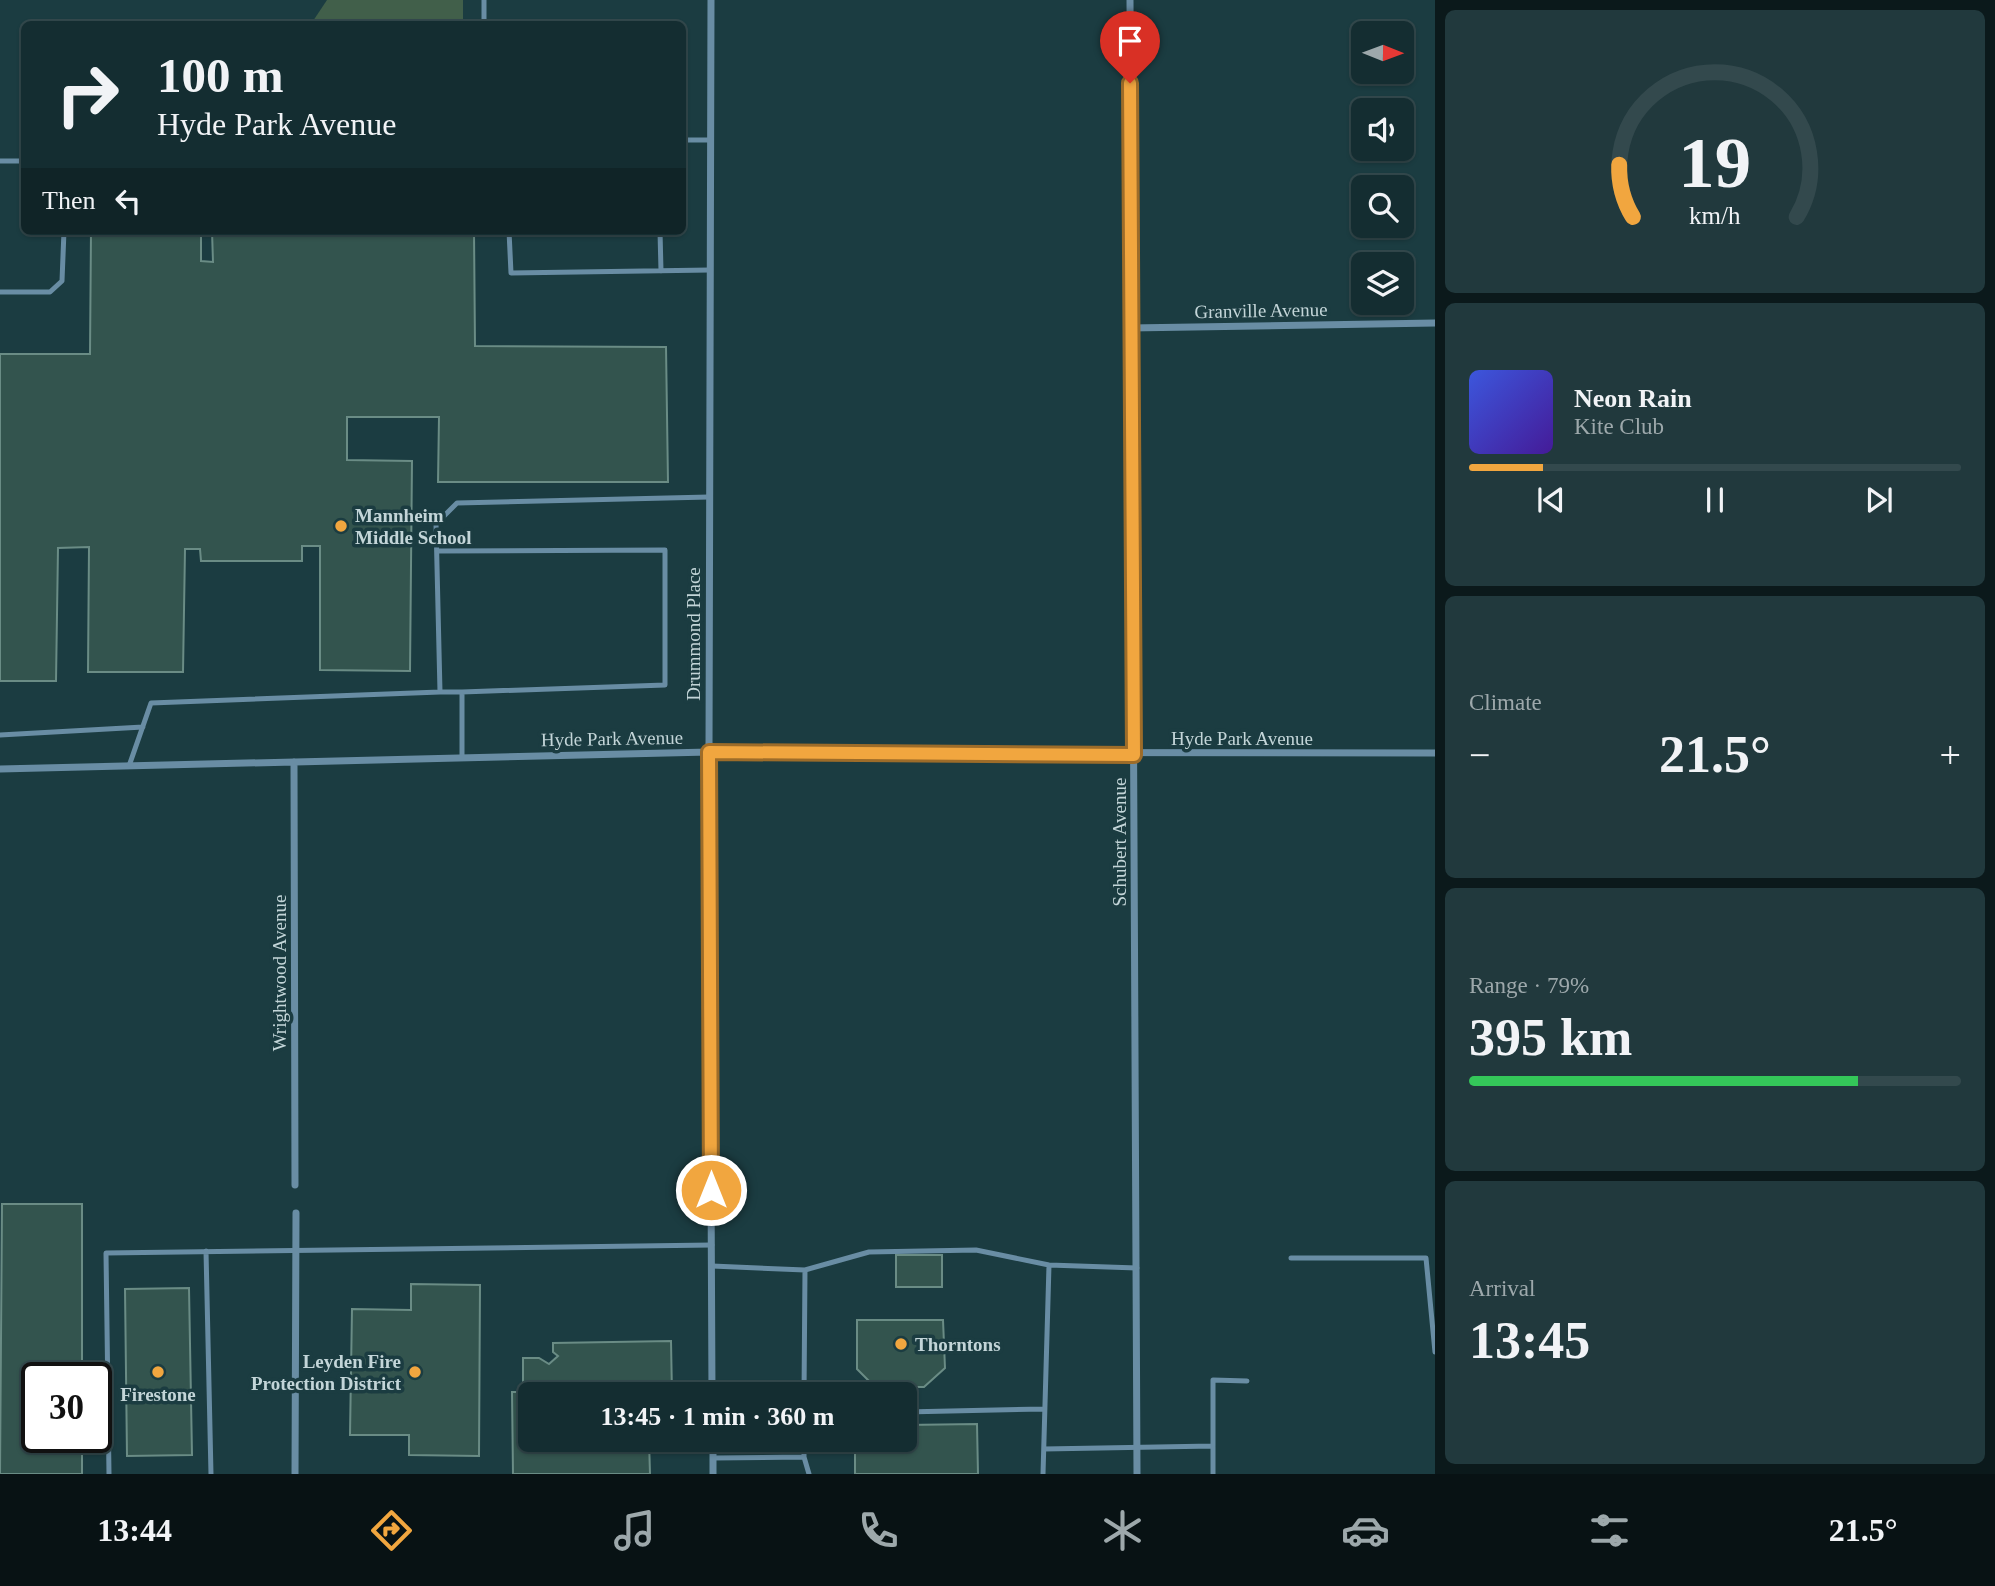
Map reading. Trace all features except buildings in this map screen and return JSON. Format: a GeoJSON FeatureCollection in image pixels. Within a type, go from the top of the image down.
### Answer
{"type":"FeatureCollection","features":[{"type":"Feature","properties":{"kind":"street","name":"Drummond Place"},"geometry":{"type":"LineString","coordinates":[[710,0],[712,1382]]}},
{"type":"Feature","properties":{"kind":"street","name":"Schubert Avenue"},"geometry":{"type":"LineString","coordinates":[[1130,0],[1137,1474]]}},
{"type":"Feature","properties":{"kind":"street","name":"Granville Avenue"},"geometry":{"type":"LineString","coordinates":[[1130,328],[1435,323]]}},
{"type":"Feature","properties":{"kind":"street","name":"Hyde Park Avenue"},"geometry":{"type":"LineString","coordinates":[[0,769],[709,752],[1134,755],[1435,753]]}},
{"type":"Feature","properties":{"kind":"street","name":"Wrightwood Avenue"},"geometry":{"type":"LineString","coordinates":[[294,762],[295,1185]]}},
{"type":"Feature","properties":{"kind":"street"},"geometry":{"type":"LineString","coordinates":[[295,1474],[296,1213]]}},
{"type":"Feature","properties":{"kind":"street"},"geometry":{"type":"LineString","coordinates":[[713,1452],[713,1474]]}},
{"type":"Feature","properties":{"kind":"lane"},"geometry":{"type":"LineString","coordinates":[[484,0],[484,21]]}},
{"type":"Feature","properties":{"kind":"lane"},"geometry":{"type":"LineString","coordinates":[[686,141],[711,140]]}},
{"type":"Feature","properties":{"kind":"lane"},"geometry":{"type":"LineString","coordinates":[[0,161],[21,161]]}},
{"type":"Feature","properties":{"kind":"lane"},"geometry":{"type":"LineString","coordinates":[[0,292],[50,292],[62,281],[64,235]]}},
{"type":"Feature","properties":{"kind":"lane"},"geometry":{"type":"LineString","coordinates":[[509,235],[511,273],[710,270]]}},
{"type":"Feature","properties":{"kind":"lane"},"geometry":{"type":"LineString","coordinates":[[660,235],[662,271]]}},
{"type":"Feature","properties":{"kind":"lane"},"geometry":{"type":"LineString","coordinates":[[440,692],[436,524],[457,503],[709,497]]}},
{"type":"Feature","properties":{"kind":"lane"},"geometry":{"type":"LineString","coordinates":[[129,766],[151,703],[666,685],[665,550],[437,551]]}},
{"type":"Feature","properties":{"kind":"lane"},"geometry":{"type":"LineString","coordinates":[[462,692],[463,758]]}},
{"type":"Feature","properties":{"kind":"lane"},"geometry":{"type":"LineString","coordinates":[[0,734],[143,727]]}},
{"type":"Feature","properties":{"kind":"lane"},"geometry":{"type":"LineString","coordinates":[[109,1474],[106,1253],[712,1245]]}},
{"type":"Feature","properties":{"kind":"lane"},"geometry":{"type":"LineString","coordinates":[[712,1266],[805,1270],[869,1252],[976,1250],[1049,1265],[1137,1268]]}},
{"type":"Feature","properties":{"kind":"lane"},"geometry":{"type":"LineString","coordinates":[[206,1251],[211,1474]]}},
{"type":"Feature","properties":{"kind":"lane"},"geometry":{"type":"LineString","coordinates":[[1291,1258],[1426,1258],[1435,1352]]}},
{"type":"Feature","properties":{"kind":"lane"},"geometry":{"type":"LineString","coordinates":[[1044,1474],[1049,1265]]}},
{"type":"Feature","properties":{"kind":"lane"},"geometry":{"type":"LineString","coordinates":[[804,1382],[805,1270]]}},
{"type":"Feature","properties":{"kind":"lane"},"geometry":{"type":"LineString","coordinates":[[1213,1474],[1213,1380],[1247,1381]]}},
{"type":"Feature","properties":{"kind":"lane"},"geometry":{"type":"LineString","coordinates":[[917,1412],[1045,1409]]}},
{"type":"Feature","properties":{"kind":"lane"},"geometry":{"type":"LineString","coordinates":[[1044,1449],[1213,1446]]}},
{"type":"Feature","properties":{"kind":"lane"},"geometry":{"type":"LineString","coordinates":[[804,1452],[809,1474]]}},
{"type":"Feature","properties":{"kind":"lane"},"geometry":{"type":"LineString","coordinates":[[713,1458],[804,1457]]}},
{"type":"Feature","properties":{"kind":"green space"},"geometry":{"type":"Polygon","coordinates":[[[327,0],[463,0],[463,21],[313,21],[327,0]]]}},
{"type":"Feature","properties":{"kind":"place","name":"Mannheim Middle School"},"geometry":{"type":"Point","coordinates":[341,526]}},
{"type":"Feature","properties":{"kind":"place","name":"Thorntons"},"geometry":{"type":"Point","coordinates":[901,1344]}},
{"type":"Feature","properties":{"kind":"place","name":"Firestone"},"geometry":{"type":"Point","coordinates":[158,1372]}},
{"type":"Feature","properties":{"kind":"place","name":"Leyden Fire Protection District"},"geometry":{"type":"Point","coordinates":[415,1372]}},
{"type":"Feature","properties":{"kind":"route"},"geometry":{"type":"LineString","coordinates":[[711,1190],[709,752],[1134,755],[1130,83]]}}]}
